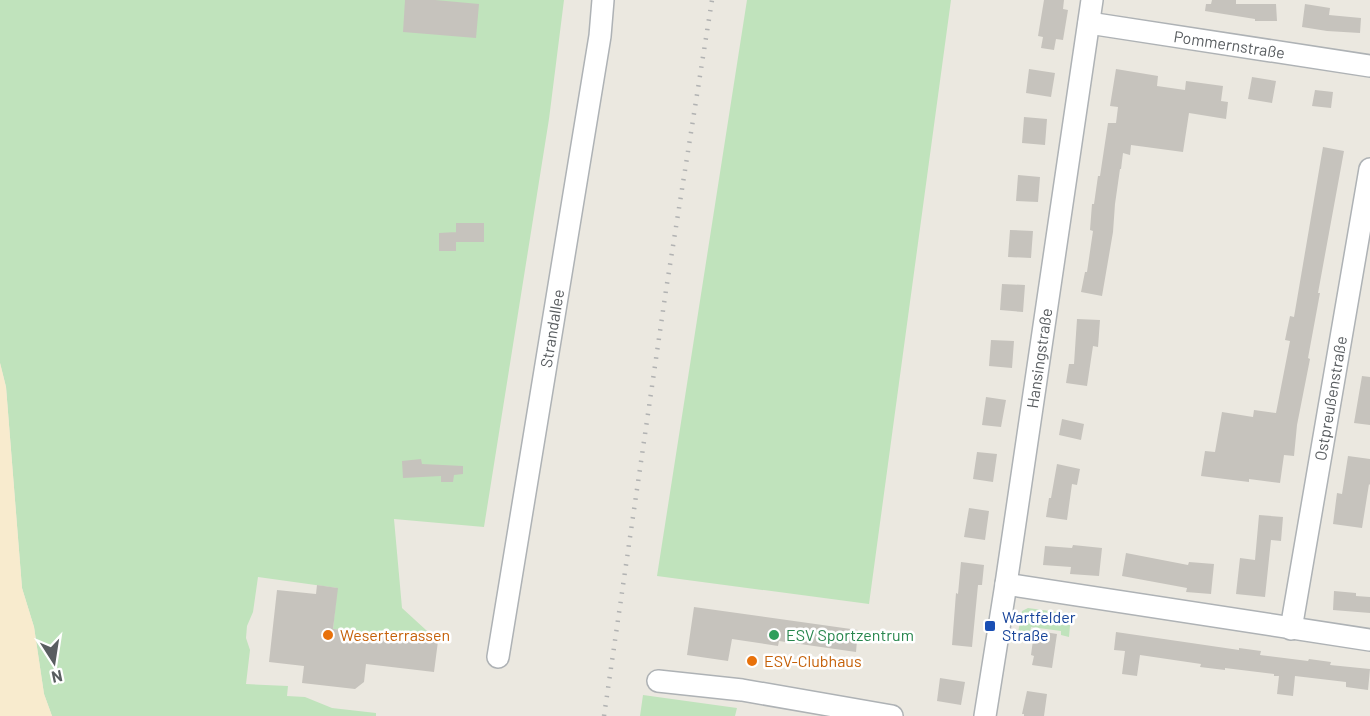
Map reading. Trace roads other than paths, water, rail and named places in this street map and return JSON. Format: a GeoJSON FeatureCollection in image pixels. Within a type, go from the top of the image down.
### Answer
{"type":"FeatureCollection","features":[{"type":"Feature","properties":{"kind":"street","name":"Strandallee"},"geometry":{"type":"LineString","coordinates":[[498,657],[598,48],[603,0]]}},
{"type":"Feature","properties":{"kind":"street","name":"Hansingstraße"},"geometry":{"type":"LineString","coordinates":[[985,716],[1092,0]]}},
{"type":"Feature","properties":{"kind":"street","name":"Pommernstraße"},"geometry":{"type":"LineString","coordinates":[[1089,23],[1370,66]]}},
{"type":"Feature","properties":{"kind":"street","name":"Ostpreußenstraße"},"geometry":{"type":"LineString","coordinates":[[1291,629],[1370,169]]}},
{"type":"Feature","properties":{"kind":"street"},"geometry":{"type":"LineString","coordinates":[[1006,585],[1370,640]]}},
{"type":"Feature","properties":{"kind":"street"},"geometry":{"type":"LineString","coordinates":[[658,681],[742,690],[892,716]]}},
{"type":"Feature","properties":{"kind":"railway"},"geometry":{"type":"LineString","coordinates":[[604,716],[666,290],[712,0]]}},
{"type":"Feature","properties":{"kind":"place","name":"Wartfelder Straße"},"geometry":{"type":"Point","coordinates":[990,626]}},
{"type":"Feature","properties":{"kind":"place","name":"Weserterrassen"},"geometry":{"type":"Point","coordinates":[328,635]}},
{"type":"Feature","properties":{"kind":"place","name":"ESV Sportzentrum"},"geometry":{"type":"Point","coordinates":[774,635]}},
{"type":"Feature","properties":{"kind":"place","name":"ESV-Clubhaus"},"geometry":{"type":"Point","coordinates":[752,661]}}]}
